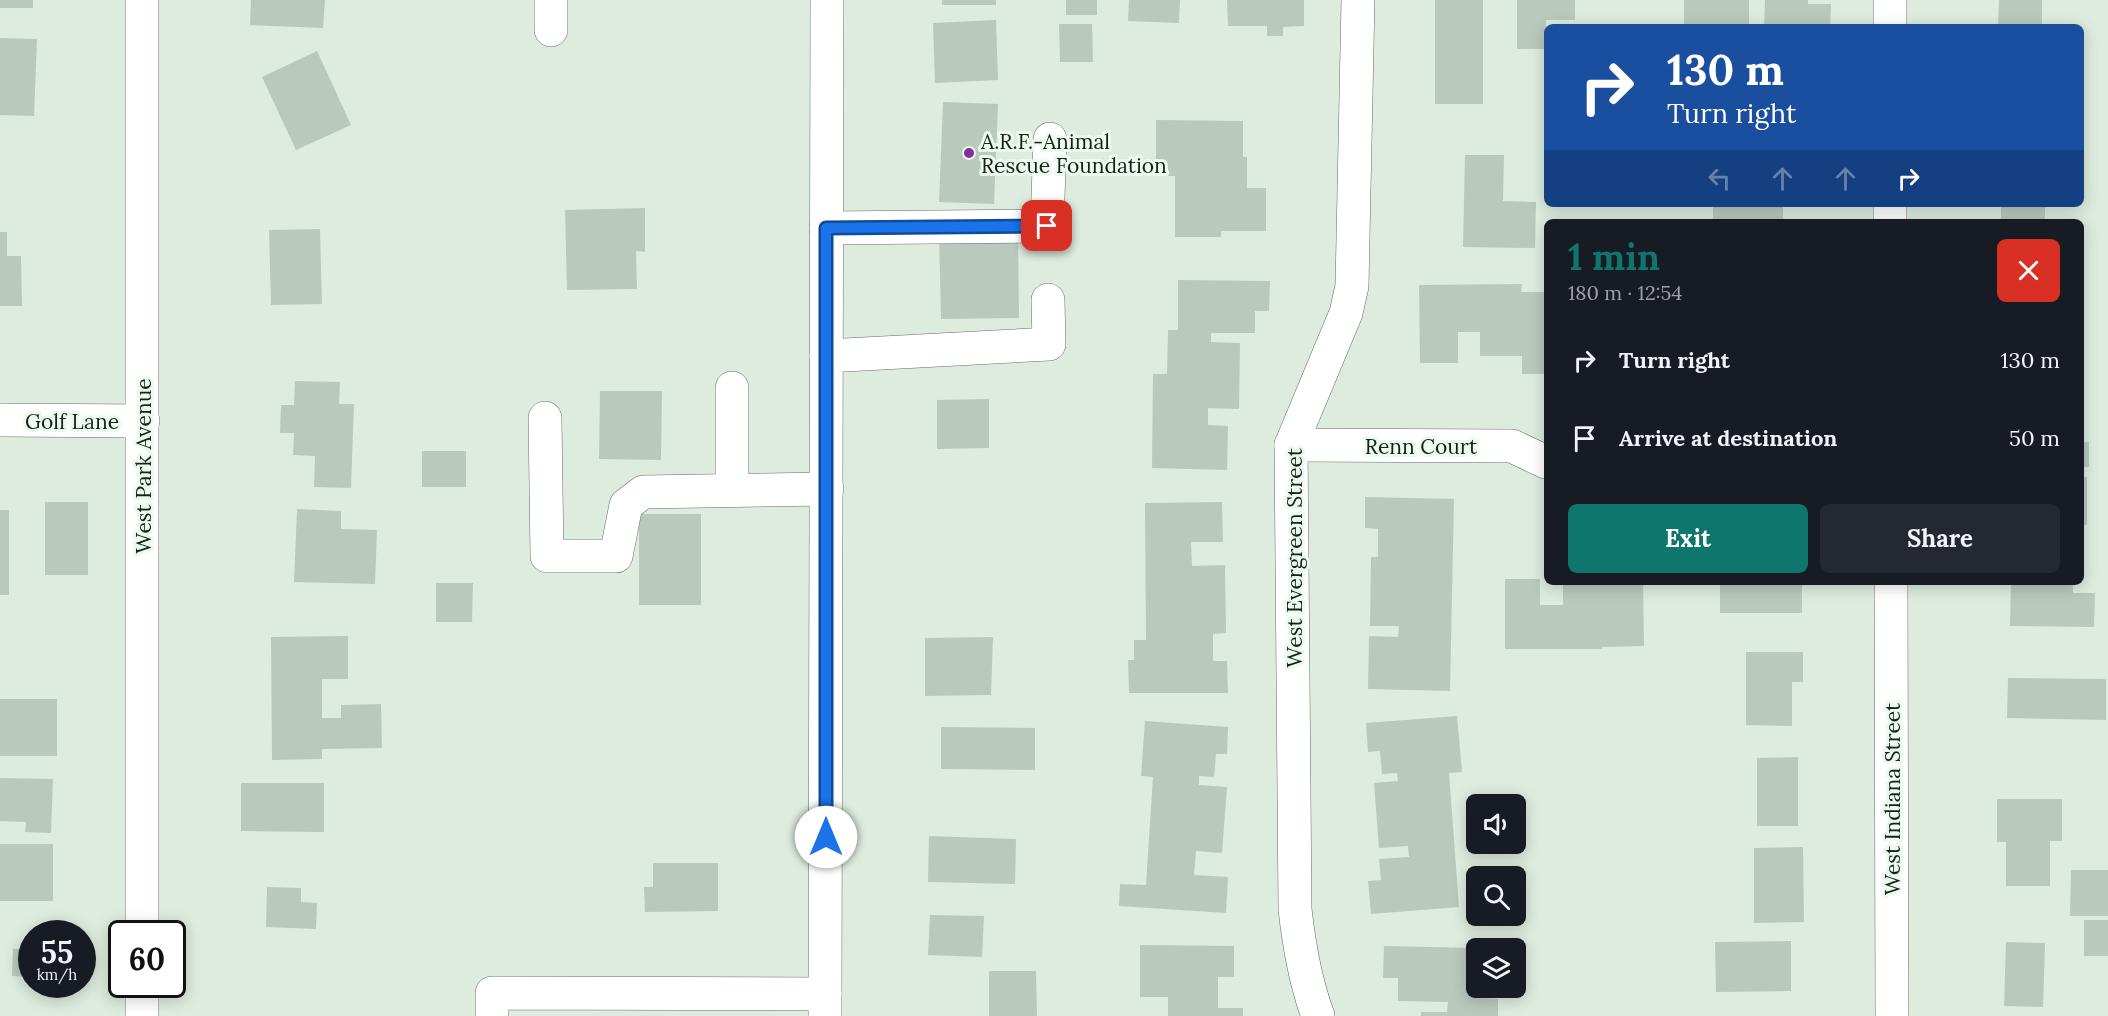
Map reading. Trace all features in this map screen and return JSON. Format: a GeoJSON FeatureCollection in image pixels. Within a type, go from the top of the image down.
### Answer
{"type":"FeatureCollection","features":[{"type":"Feature","properties":{"kind":"street","name":"West Park Avenue"},"geometry":{"type":"LineString","coordinates":[[142,0],[142,920]]}},
{"type":"Feature","properties":{"kind":"street"},"geometry":{"type":"LineString","coordinates":[[492,1016],[492,993],[825,1005],[827,0]]}},
{"type":"Feature","properties":{"kind":"street","name":"West Evergreen Street"},"geometry":{"type":"LineString","coordinates":[[1318,1016],[1309,992],[1294,909],[1291,445],[1346,313],[1352,286],[1358,0]]}},
{"type":"Feature","properties":{"kind":"street"},"geometry":{"type":"LineString","coordinates":[[1890,0],[1890,24]]}},
{"type":"Feature","properties":{"kind":"street"},"geometry":{"type":"LineString","coordinates":[[826,228],[1047,226],[1050,139]]}},
{"type":"Feature","properties":{"kind":"street"},"geometry":{"type":"LineString","coordinates":[[826,356],[1048,344],[1048,300]]}},
{"type":"Feature","properties":{"kind":"street"},"geometry":{"type":"LineString","coordinates":[[732,388],[732,490]]}},
{"type":"Feature","properties":{"kind":"street"},"geometry":{"type":"LineString","coordinates":[[545,418],[548,556],[616,556],[627,505],[643,492],[827,489]]}},
{"type":"Feature","properties":{"kind":"street","name":"Golf Lane"},"geometry":{"type":"LineString","coordinates":[[0,420],[143,421]]}},
{"type":"Feature","properties":{"kind":"street","name":"Renn Court"},"geometry":{"type":"LineString","coordinates":[[1291,445],[1512,446],[1544,461]]}},
{"type":"Feature","properties":{"kind":"street","name":"West Indiana Street"},"geometry":{"type":"LineString","coordinates":[[1891,585],[1892,1016]]}},
{"type":"Feature","properties":{"kind":"street"},"geometry":{"type":"LineString","coordinates":[[142,998],[142,1016]]}},
{"type":"Feature","properties":{"kind":"building"},"geometry":{"type":"Polygon","coordinates":[[[0,0],[33,0],[33,8],[0,8],[0,0]]]}},
{"type":"Feature","properties":{"kind":"building"},"geometry":{"type":"Polygon","coordinates":[[[251,0],[325,0],[323,28],[250,25],[251,0]]]}},
{"type":"Feature","properties":{"kind":"building"},"geometry":{"type":"Polygon","coordinates":[[[942,0],[996,0],[996,5],[942,5],[942,0]]]}},
{"type":"Feature","properties":{"kind":"building"},"geometry":{"type":"Polygon","coordinates":[[[1066,0],[1097,0],[1097,15],[1066,15],[1066,0]]]}},
{"type":"Feature","properties":{"kind":"building"},"geometry":{"type":"Polygon","coordinates":[[[1129,0],[1180,0],[1179,23],[1128,21],[1129,0]]]}},
{"type":"Feature","properties":{"kind":"building"},"geometry":{"type":"Polygon","coordinates":[[[1227,0],[1304,0],[1304,26],[1283,27],[1283,36],[1267,36],[1267,26],[1228,26],[1227,0]]]}},
{"type":"Feature","properties":{"kind":"building"},"geometry":{"type":"Polygon","coordinates":[[[1435,0],[1483,0],[1483,104],[1435,104],[1435,0]]]}},
{"type":"Feature","properties":{"kind":"building"},"geometry":{"type":"Polygon","coordinates":[[[1517,0],[1575,0],[1575,20],[1546,20],[1544,49],[1517,49],[1517,0]]]}},
{"type":"Feature","properties":{"kind":"building"},"geometry":{"type":"Polygon","coordinates":[[[1684,0],[1749,0],[1749,24],[1684,24],[1684,0]]]}},
{"type":"Feature","properties":{"kind":"building"},"geometry":{"type":"Polygon","coordinates":[[[1765,0],[1808,0],[1808,4],[1831,4],[1830,24],[1764,24],[1765,0]]]}},
{"type":"Feature","properties":{"kind":"building"},"geometry":{"type":"Polygon","coordinates":[[[1999,0],[2042,0],[2042,24],[1998,24],[1999,0]]]}},
{"type":"Feature","properties":{"kind":"building"},"geometry":{"type":"Polygon","coordinates":[[[996,20],[998,80],[935,83],[933,23],[996,20]]]}},
{"type":"Feature","properties":{"kind":"building"},"geometry":{"type":"Polygon","coordinates":[[[1059,24],[1092,24],[1093,62],[1060,62],[1059,24]]]}},
{"type":"Feature","properties":{"kind":"building"},"geometry":{"type":"Polygon","coordinates":[[[0,38],[37,39],[34,116],[0,115],[0,38]]]}},
{"type":"Feature","properties":{"kind":"building"},"geometry":{"type":"Polygon","coordinates":[[[317,51],[351,125],[296,150],[262,77],[317,51]]]}},
{"type":"Feature","properties":{"kind":"building","name":"A.R.F.-Animal Rescue Foundation"},"geometry":{"type":"Polygon","coordinates":[[[943,102],[998,104],[994,204],[939,202],[943,102]]]}},
{"type":"Feature","properties":{"kind":"building"},"geometry":{"type":"Polygon","coordinates":[[[1156,120],[1243,121],[1243,157],[1247,157],[1247,188],[1266,188],[1266,231],[1221,231],[1221,237],[1175,237],[1175,176],[1156,176],[1156,120]]]}},
{"type":"Feature","properties":{"kind":"building"},"geometry":{"type":"Polygon","coordinates":[[[1465,155],[1504,155],[1503,201],[1536,202],[1535,248],[1463,247],[1465,155]]]}},
{"type":"Feature","properties":{"kind":"building"},"geometry":{"type":"Polygon","coordinates":[[[1713,207],[1783,207],[1783,219],[1713,219],[1713,207]]]}},
{"type":"Feature","properties":{"kind":"building"},"geometry":{"type":"Polygon","coordinates":[[[2001,207],[2045,207],[2045,219],[2001,219],[2001,207]]]}},
{"type":"Feature","properties":{"kind":"building"},"geometry":{"type":"Polygon","coordinates":[[[645,208],[645,252],[636,251],[637,289],[567,290],[565,210],[645,208]]]}},
{"type":"Feature","properties":{"kind":"building"},"geometry":{"type":"Polygon","coordinates":[[[320,229],[322,304],[271,305],[269,230],[320,229]]]}},
{"type":"Feature","properties":{"kind":"building"},"geometry":{"type":"Polygon","coordinates":[[[1018,230],[1019,318],[941,319],[939,232],[1018,230]]]}},
{"type":"Feature","properties":{"kind":"building"},"geometry":{"type":"Polygon","coordinates":[[[0,232],[7,232],[7,256],[21,256],[22,306],[0,306],[0,232]]]}},
{"type":"Feature","properties":{"kind":"building"},"geometry":{"type":"Polygon","coordinates":[[[1178,280],[1270,281],[1269,311],[1255,311],[1255,333],[1211,333],[1211,342],[1240,343],[1239,409],[1208,408],[1208,425],[1228,426],[1227,470],[1152,468],[1153,374],[1167,374],[1168,330],[1178,330],[1178,280]]]}},
{"type":"Feature","properties":{"kind":"building"},"geometry":{"type":"Polygon","coordinates":[[[1522,284],[1521,292],[1544,292],[1544,374],[1522,374],[1522,356],[1480,356],[1480,332],[1458,332],[1458,363],[1420,363],[1419,285],[1522,284]]]}},
{"type":"Feature","properties":{"kind":"building"},"geometry":{"type":"Polygon","coordinates":[[[295,381],[340,382],[339,404],[354,404],[351,488],[314,487],[315,456],[293,455],[294,433],[280,433],[281,405],[294,405],[295,381]]]}},
{"type":"Feature","properties":{"kind":"building"},"geometry":{"type":"Polygon","coordinates":[[[600,391],[662,391],[661,460],[599,459],[600,391]]]}},
{"type":"Feature","properties":{"kind":"building"},"geometry":{"type":"Polygon","coordinates":[[[989,399],[989,448],[937,449],[937,400],[989,399]]]}},
{"type":"Feature","properties":{"kind":"building"},"geometry":{"type":"Polygon","coordinates":[[[2084,442],[2089,442],[2089,467],[2084,467],[2084,442]]]}},
{"type":"Feature","properties":{"kind":"building"},"geometry":{"type":"Polygon","coordinates":[[[422,451],[466,451],[466,487],[422,487],[422,451]]]}},
{"type":"Feature","properties":{"kind":"building"},"geometry":{"type":"Polygon","coordinates":[[[2084,477],[2087,477],[2087,525],[2084,525],[2084,477]]]}},
{"type":"Feature","properties":{"kind":"building"},"geometry":{"type":"Polygon","coordinates":[[[1365,497],[1454,499],[1450,691],[1368,689],[1369,636],[1398,637],[1399,626],[1370,626],[1371,557],[1378,557],[1378,529],[1365,528],[1365,497]]]}},
{"type":"Feature","properties":{"kind":"building"},"geometry":{"type":"Polygon","coordinates":[[[45,502],[88,502],[88,575],[45,575],[45,502]]]}},
{"type":"Feature","properties":{"kind":"building"},"geometry":{"type":"Polygon","coordinates":[[[1222,502],[1223,542],[1191,542],[1192,566],[1225,565],[1226,633],[1213,634],[1213,661],[1227,661],[1228,693],[1129,693],[1128,660],[1134,660],[1134,640],[1146,640],[1145,503],[1222,502]]]}},
{"type":"Feature","properties":{"kind":"building"},"geometry":{"type":"Polygon","coordinates":[[[297,509],[341,511],[341,529],[377,530],[375,584],[294,582],[297,509]]]}},
{"type":"Feature","properties":{"kind":"building"},"geometry":{"type":"Polygon","coordinates":[[[0,510],[9,510],[9,595],[0,595],[0,510]]]}},
{"type":"Feature","properties":{"kind":"building"},"geometry":{"type":"Polygon","coordinates":[[[639,514],[701,514],[701,605],[639,605],[639,514]]]}},
{"type":"Feature","properties":{"kind":"building"},"geometry":{"type":"Polygon","coordinates":[[[1505,579],[1540,579],[1540,605],[1563,605],[1563,585],[1643,585],[1644,646],[1602,647],[1602,649],[1505,649],[1505,579]]]}},
{"type":"Feature","properties":{"kind":"building"},"geometry":{"type":"Polygon","coordinates":[[[436,583],[473,583],[472,622],[436,622],[436,583]]]}},
{"type":"Feature","properties":{"kind":"building"},"geometry":{"type":"Polygon","coordinates":[[[1720,585],[1802,585],[1802,613],[1720,613],[1720,585]]]}},
{"type":"Feature","properties":{"kind":"building"},"geometry":{"type":"Polygon","coordinates":[[[2011,585],[2073,585],[2073,593],[2095,593],[2094,627],[2010,626],[2011,585]]]}},
{"type":"Feature","properties":{"kind":"building"},"geometry":{"type":"Polygon","coordinates":[[[348,636],[348,679],[322,679],[322,718],[341,718],[341,705],[381,704],[382,748],[322,749],[322,759],[272,760],[271,637],[348,636]]]}},
{"type":"Feature","properties":{"kind":"building"},"geometry":{"type":"Polygon","coordinates":[[[993,637],[991,695],[925,696],[925,638],[993,637]]]}},
{"type":"Feature","properties":{"kind":"building"},"geometry":{"type":"Polygon","coordinates":[[[1746,652],[1803,652],[1803,682],[1792,682],[1792,726],[1746,725],[1746,652]]]}},
{"type":"Feature","properties":{"kind":"building"},"geometry":{"type":"Polygon","coordinates":[[[2008,678],[2106,679],[2106,720],[2007,718],[2008,678]]]}},
{"type":"Feature","properties":{"kind":"building"},"geometry":{"type":"Polygon","coordinates":[[[0,699],[57,699],[57,756],[0,756],[0,699]]]}},
{"type":"Feature","properties":{"kind":"building"},"geometry":{"type":"Polygon","coordinates":[[[1457,716],[1462,772],[1449,773],[1459,907],[1371,914],[1368,881],[1381,880],[1379,859],[1409,857],[1408,846],[1379,848],[1374,783],[1398,781],[1397,773],[1382,774],[1380,751],[1368,752],[1366,723],[1457,716]]]}},
{"type":"Feature","properties":{"kind":"building"},"geometry":{"type":"Polygon","coordinates":[[[1145,721],[1228,727],[1227,754],[1216,754],[1214,777],[1199,776],[1199,785],[1227,787],[1222,853],[1196,851],[1194,875],[1228,877],[1226,913],[1119,906],[1120,884],[1146,885],[1153,777],[1141,776],[1145,721]]]}},
{"type":"Feature","properties":{"kind":"building"},"geometry":{"type":"Polygon","coordinates":[[[941,727],[1035,728],[1035,770],[941,769],[941,727]]]}},
{"type":"Feature","properties":{"kind":"building"},"geometry":{"type":"Polygon","coordinates":[[[1798,757],[1798,826],[1757,826],[1757,758],[1798,757]]]}},
{"type":"Feature","properties":{"kind":"building"},"geometry":{"type":"Polygon","coordinates":[[[0,778],[53,779],[51,833],[25,832],[26,822],[0,821],[0,778]]]}},
{"type":"Feature","properties":{"kind":"building"},"geometry":{"type":"Polygon","coordinates":[[[241,783],[324,783],[324,832],[241,831],[241,783]]]}},
{"type":"Feature","properties":{"kind":"building"},"geometry":{"type":"Polygon","coordinates":[[[1997,799],[2062,799],[2062,841],[2050,841],[2050,886],[2006,886],[2006,842],[1997,842],[1997,799]]]}},
{"type":"Feature","properties":{"kind":"building"},"geometry":{"type":"Polygon","coordinates":[[[929,836],[1016,839],[1015,884],[928,882],[929,836]]]}},
{"type":"Feature","properties":{"kind":"building"},"geometry":{"type":"Polygon","coordinates":[[[0,844],[53,844],[53,901],[0,901],[0,844]]]}},
{"type":"Feature","properties":{"kind":"building"},"geometry":{"type":"Polygon","coordinates":[[[1803,847],[1804,922],[1754,923],[1754,848],[1803,847]]]}},
{"type":"Feature","properties":{"kind":"building"},"geometry":{"type":"Polygon","coordinates":[[[653,863],[718,863],[718,911],[645,912],[644,887],[653,887],[653,863]]]}},
{"type":"Feature","properties":{"kind":"building"},"geometry":{"type":"Polygon","coordinates":[[[2071,870],[2108,870],[2108,916],[2070,916],[2071,870]]]}},
{"type":"Feature","properties":{"kind":"building"},"geometry":{"type":"Polygon","coordinates":[[[267,887],[301,888],[301,902],[317,903],[316,929],[266,927],[267,887]]]}},
{"type":"Feature","properties":{"kind":"building"},"geometry":{"type":"Polygon","coordinates":[[[930,915],[984,916],[982,957],[928,955],[930,915]]]}},
{"type":"Feature","properties":{"kind":"building"},"geometry":{"type":"Polygon","coordinates":[[[2084,920],[2108,920],[2108,956],[2084,956],[2084,920]]]}},
{"type":"Feature","properties":{"kind":"building"},"geometry":{"type":"Polygon","coordinates":[[[1791,941],[1791,991],[1716,992],[1715,942],[1791,941]]]}},
{"type":"Feature","properties":{"kind":"building"},"geometry":{"type":"Polygon","coordinates":[[[2006,942],[2045,943],[2043,1007],[2004,1006],[2006,942]]]}},
{"type":"Feature","properties":{"kind":"building"},"geometry":{"type":"Polygon","coordinates":[[[1140,945],[1234,946],[1234,977],[1218,977],[1218,1008],[1243,1008],[1243,1016],[1168,1016],[1168,997],[1140,997],[1140,945]]]}},
{"type":"Feature","properties":{"kind":"building"},"geometry":{"type":"Polygon","coordinates":[[[1384,946],[1466,948],[1466,998],[1498,999],[1498,1016],[1421,1016],[1421,1012],[1447,1012],[1448,1002],[1398,1001],[1398,978],[1383,978],[1384,946]]]}},
{"type":"Feature","properties":{"kind":"building"},"geometry":{"type":"Polygon","coordinates":[[[13,949],[18,949],[18,976],[12,976],[13,949]]]}},
{"type":"Feature","properties":{"kind":"building"},"geometry":{"type":"Polygon","coordinates":[[[989,971],[1036,971],[1037,1016],[989,1016],[989,971]]]}},
{"type":"Feature","properties":{"kind":"place","name":"A.R.F.-Animal Rescue Foundation"},"geometry":{"type":"Point","coordinates":[969,153]}},
{"type":"Feature","properties":{"kind":"route"},"geometry":{"type":"LineString","coordinates":[[826,837],[826,228],[1047,226]]}}]}
